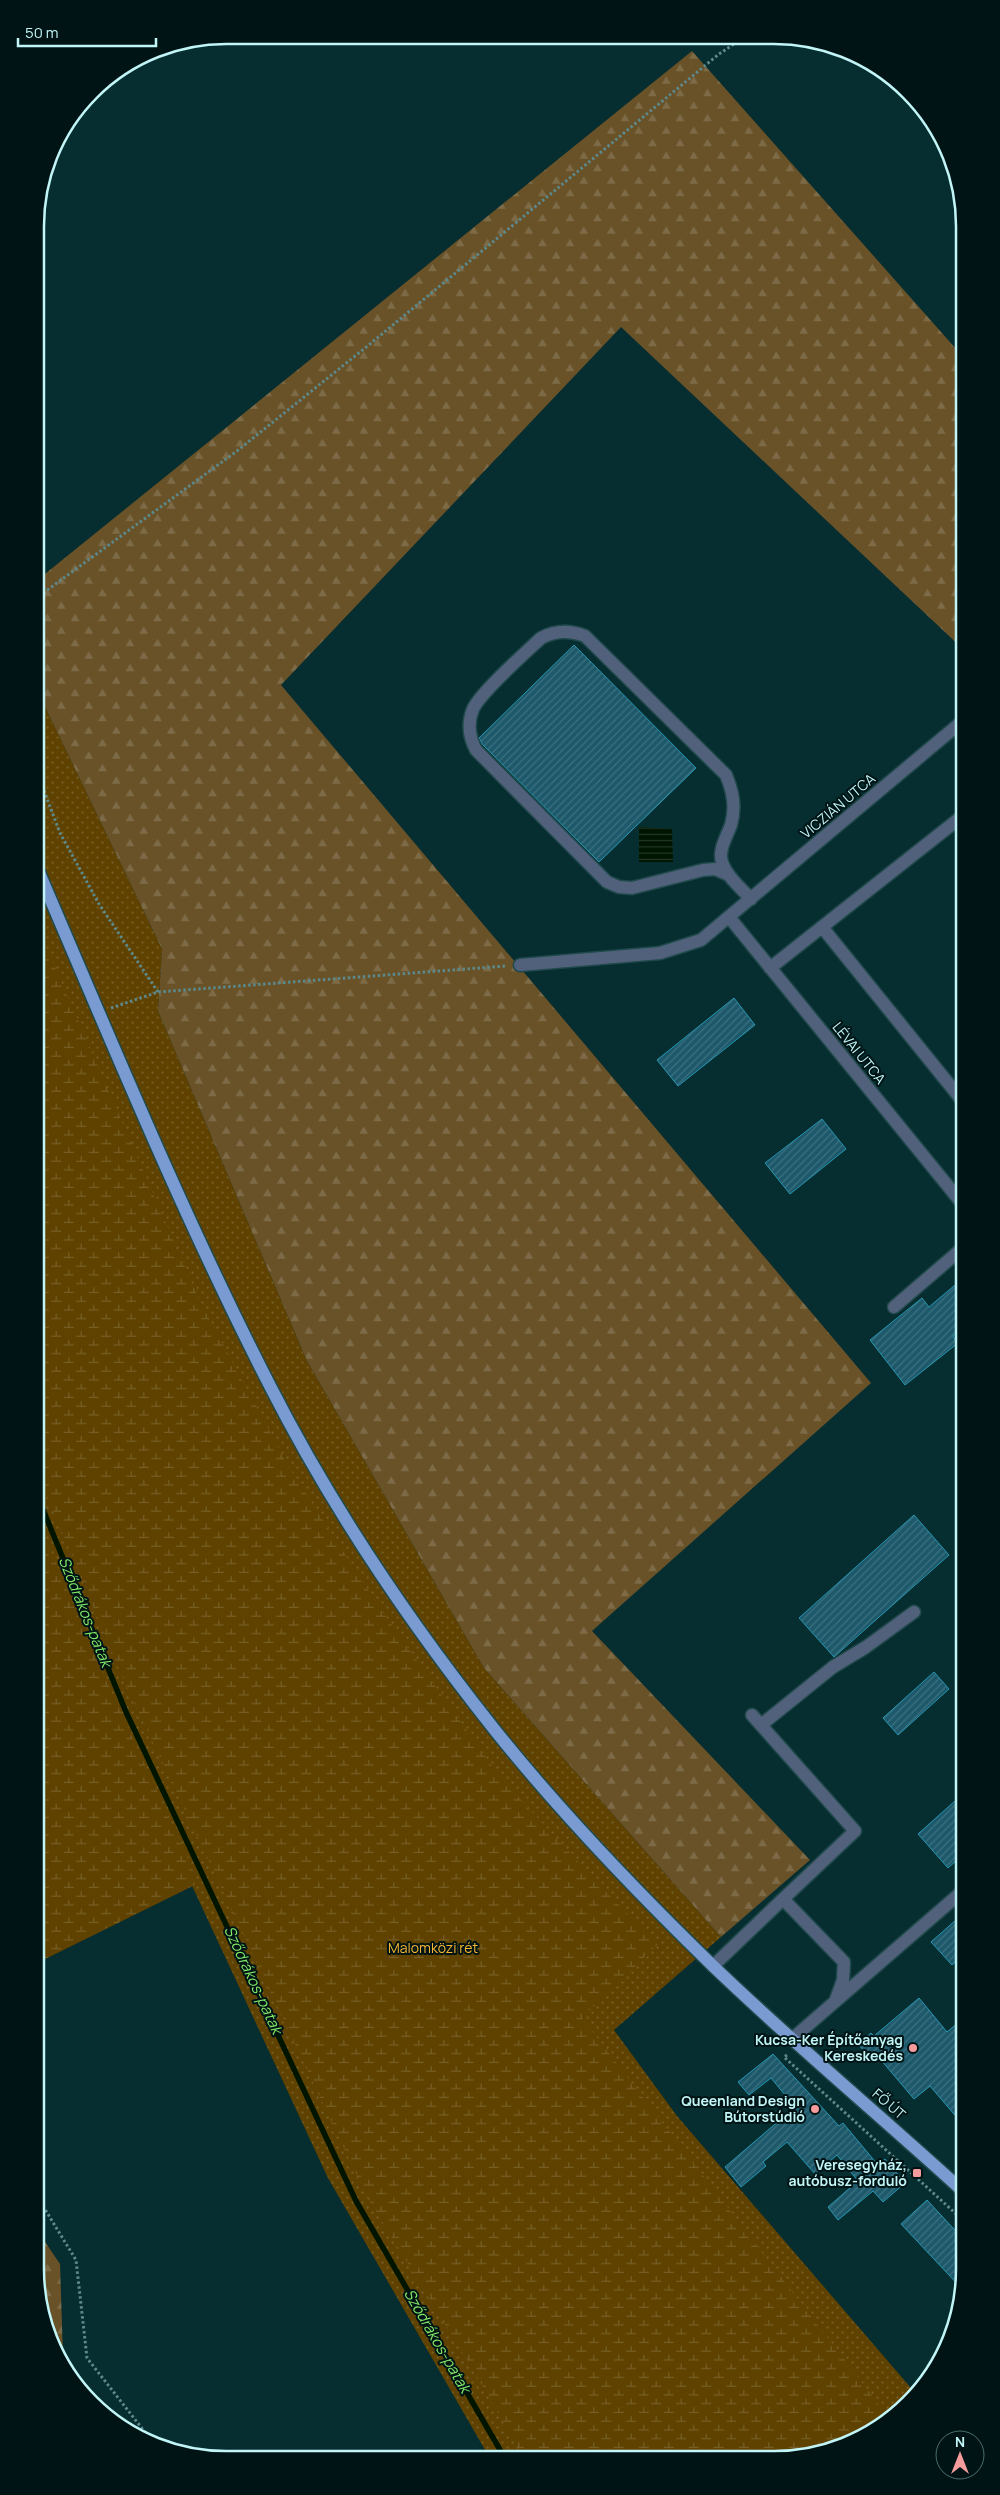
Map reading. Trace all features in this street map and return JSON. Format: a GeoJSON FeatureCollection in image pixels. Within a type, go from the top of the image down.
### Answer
{"type":"FeatureCollection","features":[{"type":"Feature","properties":{"kind":"main road","name":"FŐ ÚT"},"geometry":{"type":"LineString","coordinates":[[44,884],[167,1168],[261,1368],[303,1446],[355,1533],[411,1619],[496,1731],[588,1839],[713,1966],[795,2042],[956,2185]]}},
{"type":"Feature","properties":{"kind":"street"},"geometry":{"type":"LineString","coordinates":[[729,875],[715,869],[703,870],[632,888],[619,887],[607,882],[476,750],[471,741],[469,728],[474,708],[480,699],[541,638],[550,633],[564,631],[586,636],[726,775],[732,790],[734,806],[722,854],[722,862],[729,875],[751,899]]}},
{"type":"Feature","properties":{"kind":"street","name":"VICZIÁN UTCA"},"geometry":{"type":"LineString","coordinates":[[520,965],[660,953],[701,940],[956,727]]}},
{"type":"Feature","properties":{"kind":"street"},"geometry":{"type":"LineString","coordinates":[[770,968],[956,821]]}},
{"type":"Feature","properties":{"kind":"street","name":"LÉVAI UTCA"},"geometry":{"type":"LineString","coordinates":[[730,917],[956,1196]]}},
{"type":"Feature","properties":{"kind":"street"},"geometry":{"type":"LineString","coordinates":[[822,928],[956,1093]]}},
{"type":"Feature","properties":{"kind":"street"},"geometry":{"type":"LineString","coordinates":[[894,1307],[956,1254]]}},
{"type":"Feature","properties":{"kind":"street"},"geometry":{"type":"LineString","coordinates":[[713,1966],[855,1831],[756,1720],[914,1612]]}},
{"type":"Feature","properties":{"kind":"street"},"geometry":{"type":"LineString","coordinates":[[795,2042],[835,2001],[956,1896]]}},
{"type":"Feature","properties":{"kind":"street"},"geometry":{"type":"LineString","coordinates":[[783,1899],[844,1962],[843,1980],[835,2001]]}},
{"type":"Feature","properties":{"kind":"path"},"geometry":{"type":"LineString","coordinates":[[44,592],[237,450],[370,344],[719,54],[734,44]]}},
{"type":"Feature","properties":{"kind":"path"},"geometry":{"type":"LineString","coordinates":[[44,790],[64,840],[99,904],[158,992]]}},
{"type":"Feature","properties":{"kind":"path"},"geometry":{"type":"LineString","coordinates":[[99,1012],[158,992],[520,965]]}},
{"type":"Feature","properties":{"kind":"path"},"geometry":{"type":"LineString","coordinates":[[795,2042],[784,2057],[956,2214]]}},
{"type":"Feature","properties":{"kind":"path"},"geometry":{"type":"LineString","coordinates":[[44,2208],[76,2260],[87,2358],[144,2431]]}},
{"type":"Feature","properties":{"kind":"green space"},"geometry":{"type":"Polygon","coordinates":[[[692,51],[956,349],[956,643],[621,327],[281,685],[871,1383],[592,1631],[810,1860],[721,1937],[484,1668],[307,1361],[158,1011],[162,949],[44,705],[44,575],[692,51]]]}},
{"type":"Feature","properties":{"kind":"green space","name":"Malomközi rét"},"geometry":{"type":"Polygon","coordinates":[[[44,705],[162,949],[158,1011],[307,1361],[484,1668],[721,1937],[614,2030],[677,2116],[911,2389],[903,2398],[885,2414],[865,2427],[832,2442],[798,2450],[486,2451],[328,2178],[87,1660],[44,1557],[44,705]]]}},
{"type":"Feature","properties":{"kind":"green space","name":"Malomközi rét"},"geometry":{"type":"Polygon","coordinates":[[[44,942],[199,1299],[287,1464],[379,1607],[500,1777],[603,1889],[658,1944],[582,2018],[886,2413],[865,2427],[844,2437],[832,2442],[798,2450],[520,2451],[473,2370],[367,2197],[125,1683],[44,1489],[44,942]]]}},
{"type":"Feature","properties":{"kind":"green space"},"geometry":{"type":"Polygon","coordinates":[[[44,1534],[89,1642],[199,1883],[44,1960],[44,1534]]]}},
{"type":"Feature","properties":{"kind":"green space"},"geometry":{"type":"Polygon","coordinates":[[[44,2240],[60,2264],[63,2349],[53,2327],[45,2293],[44,2240]]]}},
{"type":"Feature","properties":{"kind":"shaded area"},"geometry":{"type":"Polygon","coordinates":[[[639,827],[672,829],[673,862],[639,862],[639,827]]]}},
{"type":"Feature","properties":{"kind":"building"},"geometry":{"type":"Polygon","coordinates":[[[574,645],[696,768],[599,862],[483,745],[479,738],[574,645]]]}},
{"type":"Feature","properties":{"kind":"building"},"geometry":{"type":"Polygon","coordinates":[[[734,998],[755,1025],[678,1086],[657,1060],[734,998]]]}},
{"type":"Feature","properties":{"kind":"building"},"geometry":{"type":"Polygon","coordinates":[[[822,1119],[846,1149],[790,1194],[765,1163],[822,1119]]]}},
{"type":"Feature","properties":{"kind":"building"},"geometry":{"type":"Polygon","coordinates":[[[955,1285],[956,1334],[953,1336],[956,1345],[905,1385],[870,1340],[922,1298],[929,1307],[955,1285]]]}},
{"type":"Feature","properties":{"kind":"building"},"geometry":{"type":"Polygon","coordinates":[[[914,1515],[949,1555],[834,1657],[799,1618],[914,1515]]]}},
{"type":"Feature","properties":{"kind":"building"},"geometry":{"type":"Polygon","coordinates":[[[934,1672],[949,1689],[898,1735],[883,1718],[934,1672]]]}},
{"type":"Feature","properties":{"kind":"building"},"geometry":{"type":"Polygon","coordinates":[[[956,1800],[956,1861],[948,1868],[918,1834],[956,1800]]]}},
{"type":"Feature","properties":{"kind":"building"},"geometry":{"type":"Polygon","coordinates":[[[956,1920],[956,1961],[952,1965],[931,1942],[956,1920]]]}},
{"type":"Feature","properties":{"kind":"building","name":"Kucsa-Ker Építőanyag Kereskedés"},"geometry":{"type":"Polygon","coordinates":[[[919,1998],[947,2032],[956,2024],[956,2116],[930,2086],[914,2099],[875,2053],[870,2058],[858,2044],[871,2033],[874,2036],[919,1998]]]}},
{"type":"Feature","properties":{"kind":"building"},"geometry":{"type":"Polygon","coordinates":[[[773,2054],[839,2126],[843,2123],[878,2165],[885,2159],[905,2183],[883,2202],[873,2191],[838,2220],[828,2207],[858,2181],[837,2155],[815,2174],[787,2142],[763,2162],[766,2166],[741,2187],[725,2167],[795,2107],[771,2078],[749,2095],[738,2082],[773,2054]]]}},
{"type":"Feature","properties":{"kind":"building"},"geometry":{"type":"Polygon","coordinates":[[[927,2200],[956,2231],[956,2282],[901,2224],[927,2200]]]}},
{"type":"Feature","properties":{"kind":"waterway","name":"Sződrákos-patak"},"geometry":{"type":"LineString","coordinates":[[44,1512],[126,1712],[356,2201],[501,2451]]}},
{"type":"Feature","properties":{"kind":"place","name":"Kucsa-Ker Építőanyag Kereskedés"},"geometry":{"type":"Point","coordinates":[913,2048]}},
{"type":"Feature","properties":{"kind":"place","name":"Queenland Design Bútorstúdió"},"geometry":{"type":"Point","coordinates":[815,2109]}},
{"type":"Feature","properties":{"kind":"place","name":"Veresegyház, autóbusz-forduló"},"geometry":{"type":"Point","coordinates":[917,2173]}}]}
